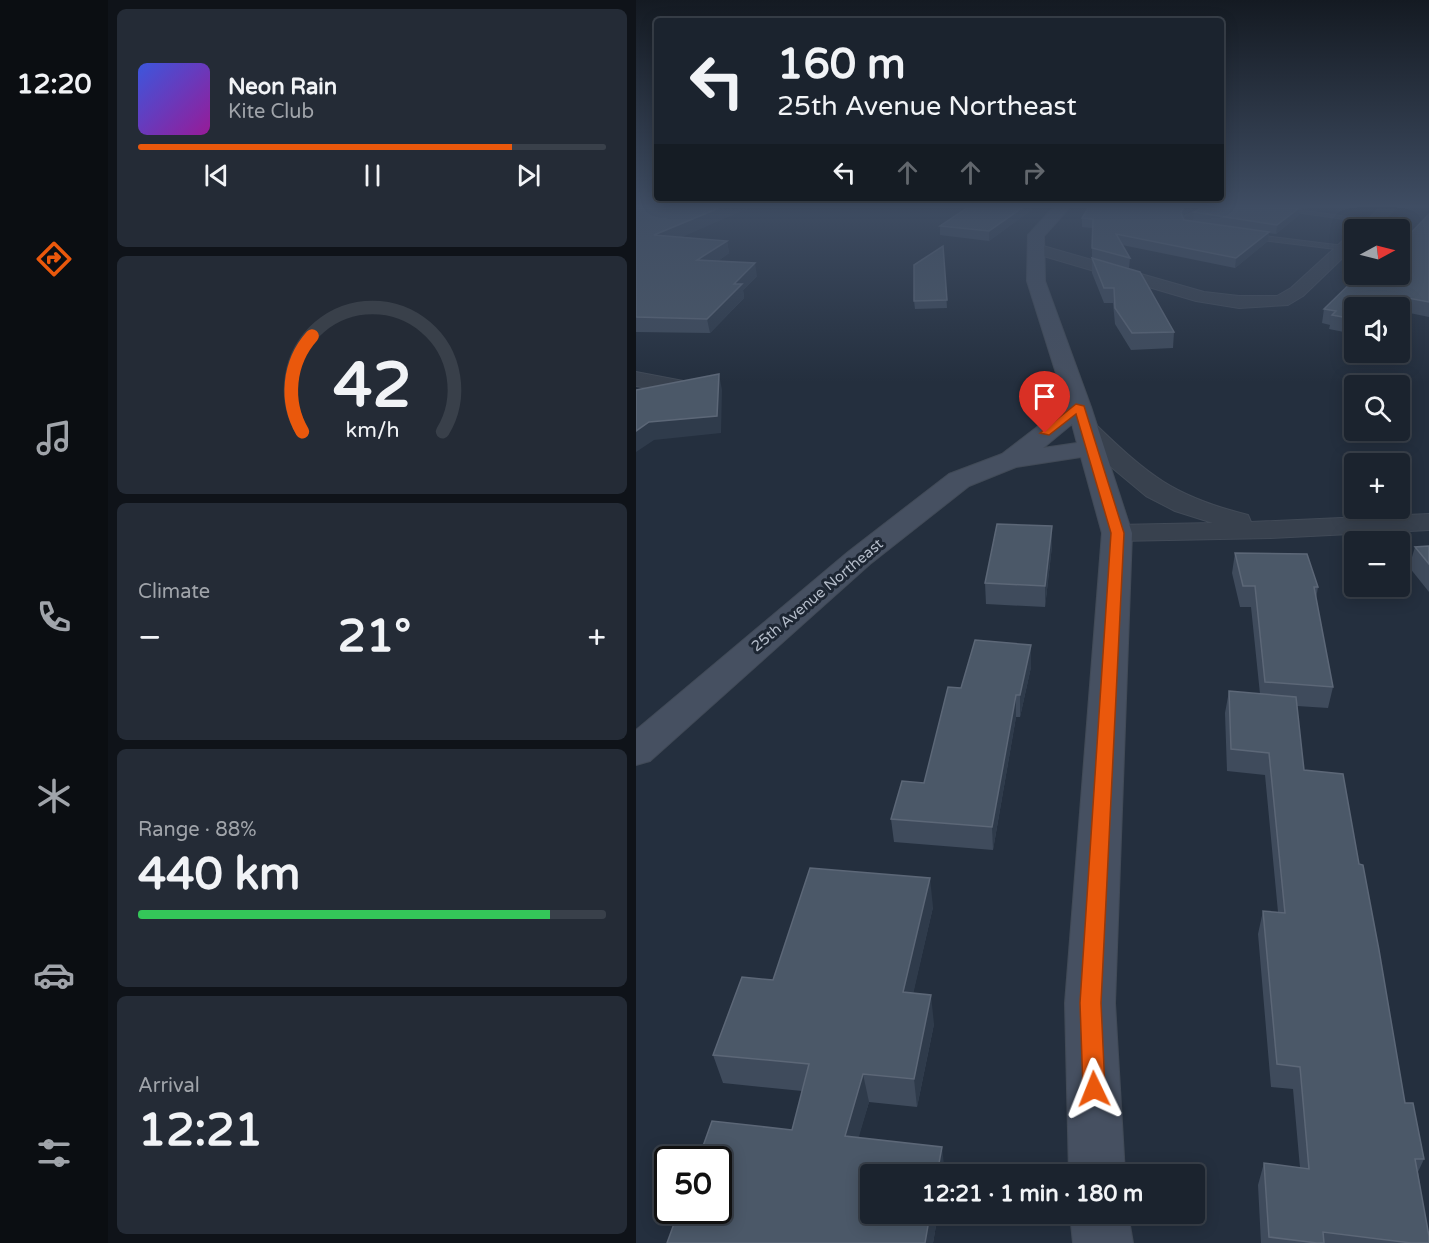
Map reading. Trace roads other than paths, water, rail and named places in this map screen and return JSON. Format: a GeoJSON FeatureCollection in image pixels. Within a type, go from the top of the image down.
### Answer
{"type":"FeatureCollection","features":[{"type":"Feature","properties":{"kind":"main road"},"geometry":{"type":"LineString","coordinates":[[1036,266],[1036,281],[1118,533],[1090,1003],[1097,1164]]}},
{"type":"Feature","properties":{"kind":"main road","name":"25th Avenue Northeast"},"geometry":{"type":"LineString","coordinates":[[1011,460],[1085,428]]}},
{"type":"Feature","properties":{"kind":"main road","name":"25th Avenue Northeast"},"geometry":{"type":"LineString","coordinates":[[636,751],[859,558],[959,480],[1085,428]]}},
{"type":"Feature","properties":{"kind":"main road"},"geometry":{"type":"LineString","coordinates":[[1100,1224],[1103,1243]]}},
{"type":"Feature","properties":{"kind":"street"},"geometry":{"type":"LineString","coordinates":[[1095,266],[1202,297],[1239,302],[1281,300],[1297,292],[1325,266]]}},
{"type":"Feature","properties":{"kind":"street"},"geometry":{"type":"LineString","coordinates":[[636,379],[691,389]]}},
{"type":"Feature","properties":{"kind":"street"},"geometry":{"type":"LineString","coordinates":[[1085,428],[1122,464],[1157,491],[1203,512],[1271,531]]}},
{"type":"Feature","properties":{"kind":"street"},"geometry":{"type":"LineString","coordinates":[[1118,533],[1271,531],[1429,522]]}}]}
